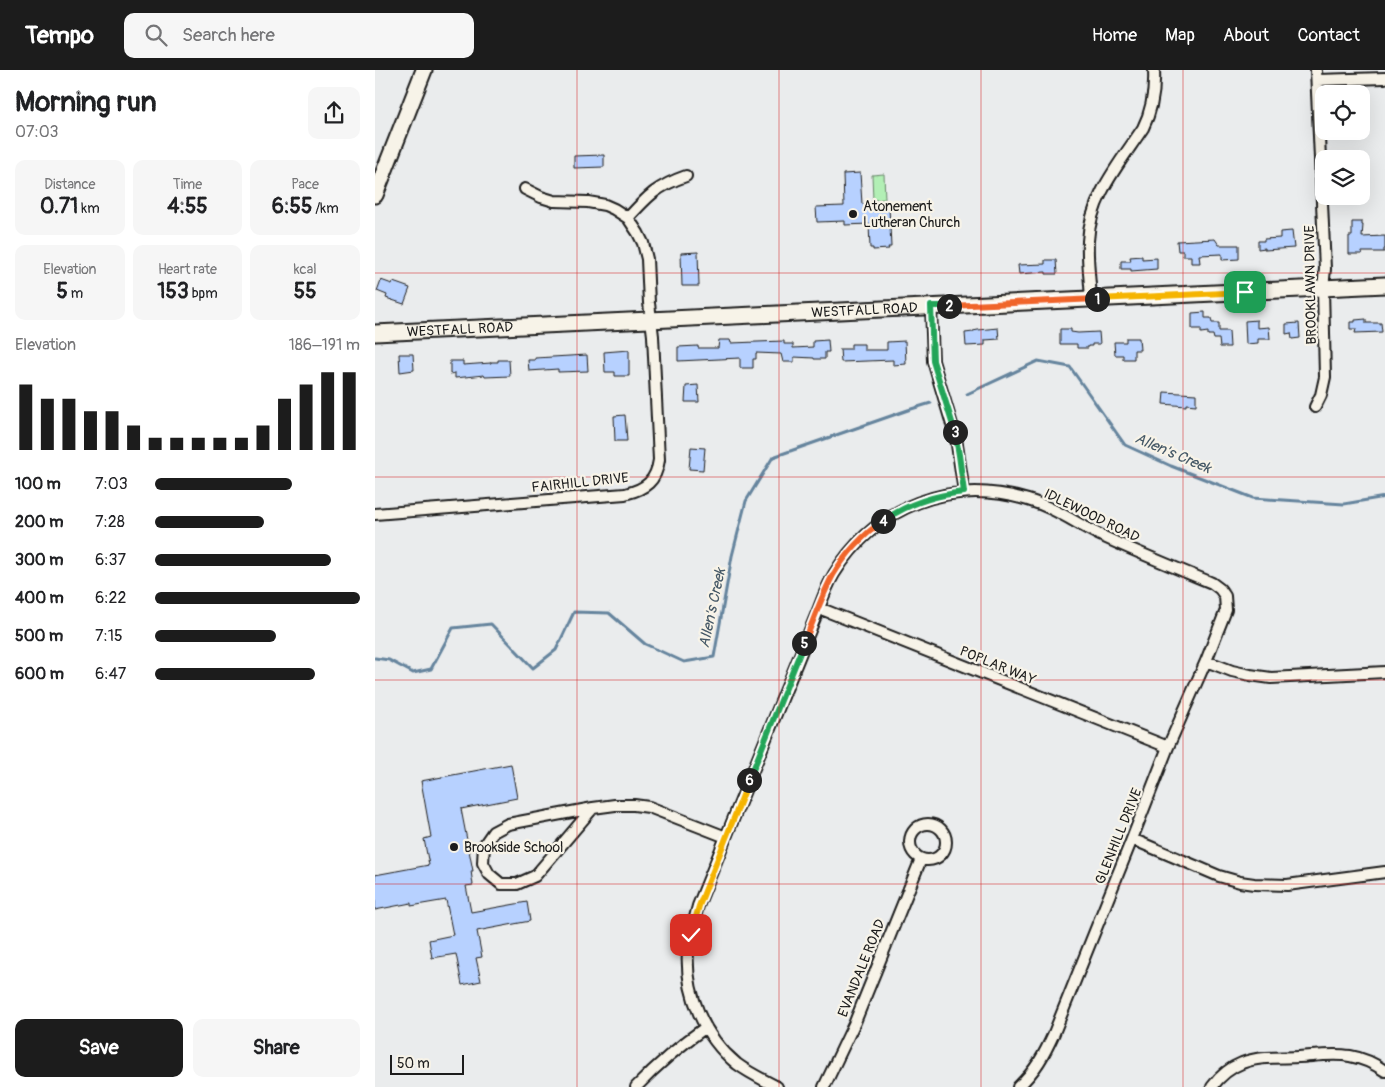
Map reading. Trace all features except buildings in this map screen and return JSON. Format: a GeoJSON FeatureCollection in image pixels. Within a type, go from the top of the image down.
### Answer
{"type":"FeatureCollection","features":[{"type":"Feature","properties":{"kind":"street"},"geometry":{"type":"LineString","coordinates":[[375,195],[424,70]]}},
{"type":"Feature","properties":{"kind":"street"},"geometry":{"type":"LineString","coordinates":[[1091,299],[1088,242],[1090,224],[1098,200],[1109,178],[1147,120],[1153,96],[1154,70]]}},
{"type":"Feature","properties":{"kind":"street"},"geometry":{"type":"LineString","coordinates":[[1316,75],[1385,78]]}},
{"type":"Feature","properties":{"kind":"street","name":"BROOKLAWN DRIVE"},"geometry":{"type":"LineString","coordinates":[[1315,407],[1321,395],[1325,377],[1323,288],[1325,269],[1316,75]]}},
{"type":"Feature","properties":{"kind":"street"},"geometry":{"type":"LineString","coordinates":[[525,189],[554,201],[588,202],[605,205],[628,218],[652,192],[663,185],[686,176]]}},
{"type":"Feature","properties":{"kind":"street","name":"FAIRHILL DRIVE"},"geometry":{"type":"LineString","coordinates":[[375,514],[625,494],[644,487],[655,476],[659,460],[653,336],[645,251],[638,233],[628,218]]}},
{"type":"Feature","properties":{"kind":"street","name":"WESTFALL ROAD"},"geometry":{"type":"LineString","coordinates":[[375,333],[1385,285]]}},
{"type":"Feature","properties":{"kind":"street"},"geometry":{"type":"LineString","coordinates":[[931,306],[933,361],[956,438],[964,492]]}},
{"type":"Feature","properties":{"kind":"street","name":"IDLEWOOD ROAD"},"geometry":{"type":"LineString","coordinates":[[777,1087],[736,1063],[714,1040],[706,1027],[698,1012],[691,989],[688,964],[691,935],[699,906],[726,837],[819,608],[833,575],[851,550],[876,526],[904,508],[928,499],[964,492],[997,493],[1029,500],[1062,514],[1099,535],[1212,583],[1220,589]]}},
{"type":"Feature","properties":{"kind":"street","name":"GLENHILL DRIVE"},"geometry":{"type":"LineString","coordinates":[[1018,1087],[1031,1075],[1045,1052],[1168,747],[1206,660],[1226,610],[1226,600],[1220,589]]}},
{"type":"Feature","properties":{"kind":"street","name":"POPLAR WAY"},"geometry":{"type":"LineString","coordinates":[[819,608],[1168,747]]}},
{"type":"Feature","properties":{"kind":"street"},"geometry":{"type":"LineString","coordinates":[[1206,660],[1241,673],[1271,678],[1384,670]]}},
{"type":"Feature","properties":{"kind":"street"},"geometry":{"type":"LineString","coordinates":[[593,808],[535,876],[517,884],[501,884],[489,874],[483,863],[484,845],[493,832],[508,824],[593,808],[615,805],[649,807],[726,837]]}},
{"type":"Feature","properties":{"kind":"street"},"geometry":{"type":"LineString","coordinates":[[1132,839],[1219,876],[1254,884],[1287,885],[1385,872]]}},
{"type":"Feature","properties":{"kind":"street","name":"EVANDALE ROAD"},"geometry":{"type":"LineString","coordinates":[[824,1087],[855,1022],[921,859]]}},
{"type":"Feature","properties":{"kind":"street"},"geometry":{"type":"LineString","coordinates":[[636,1087],[670,1054],[706,1027]]}},
{"type":"Feature","properties":{"kind":"street"},"geometry":{"type":"LineString","coordinates":[[1212,1087],[1217,1080],[1232,1068],[1244,1062],[1266,1058],[1350,1056],[1367,1061],[1385,1071]]}},
{"type":"Feature","properties":{"kind":"green space"},"geometry":{"type":"Polygon","coordinates":[[[884,174],[885,199],[873,200],[872,175],[884,174]]]}},
{"type":"Feature","properties":{"kind":"waterway","name":"Allen's Creek"},"geometry":{"type":"LineString","coordinates":[[967,394],[1038,361],[1070,367],[1125,445],[1171,466],[1253,498],[1344,504],[1385,497]]}},
{"type":"Feature","properties":{"kind":"waterway","name":"Allen's Creek"},"geometry":{"type":"LineString","coordinates":[[375,658],[389,660],[413,673],[431,669],[453,628],[491,624],[533,668],[556,650],[574,612],[609,613],[645,644],[684,662],[714,657],[732,556],[746,501],[773,457],[931,403]]}},
{"type":"Feature","properties":{"kind":"place","name":"Atonement Lutheran Church"},"geometry":{"type":"Point","coordinates":[853,214]}},
{"type":"Feature","properties":{"kind":"place","name":"Brookside School"},"geometry":{"type":"Point","coordinates":[454,847]}},
{"type":"Feature","properties":{"kind":"route"},"geometry":{"type":"LineString","coordinates":[[691,935],[699,906],[833,575],[851,550],[876,526],[890,516],[904,508],[928,499],[964,492],[956,438],[933,361],[931,306],[1245,292]]}}]}
